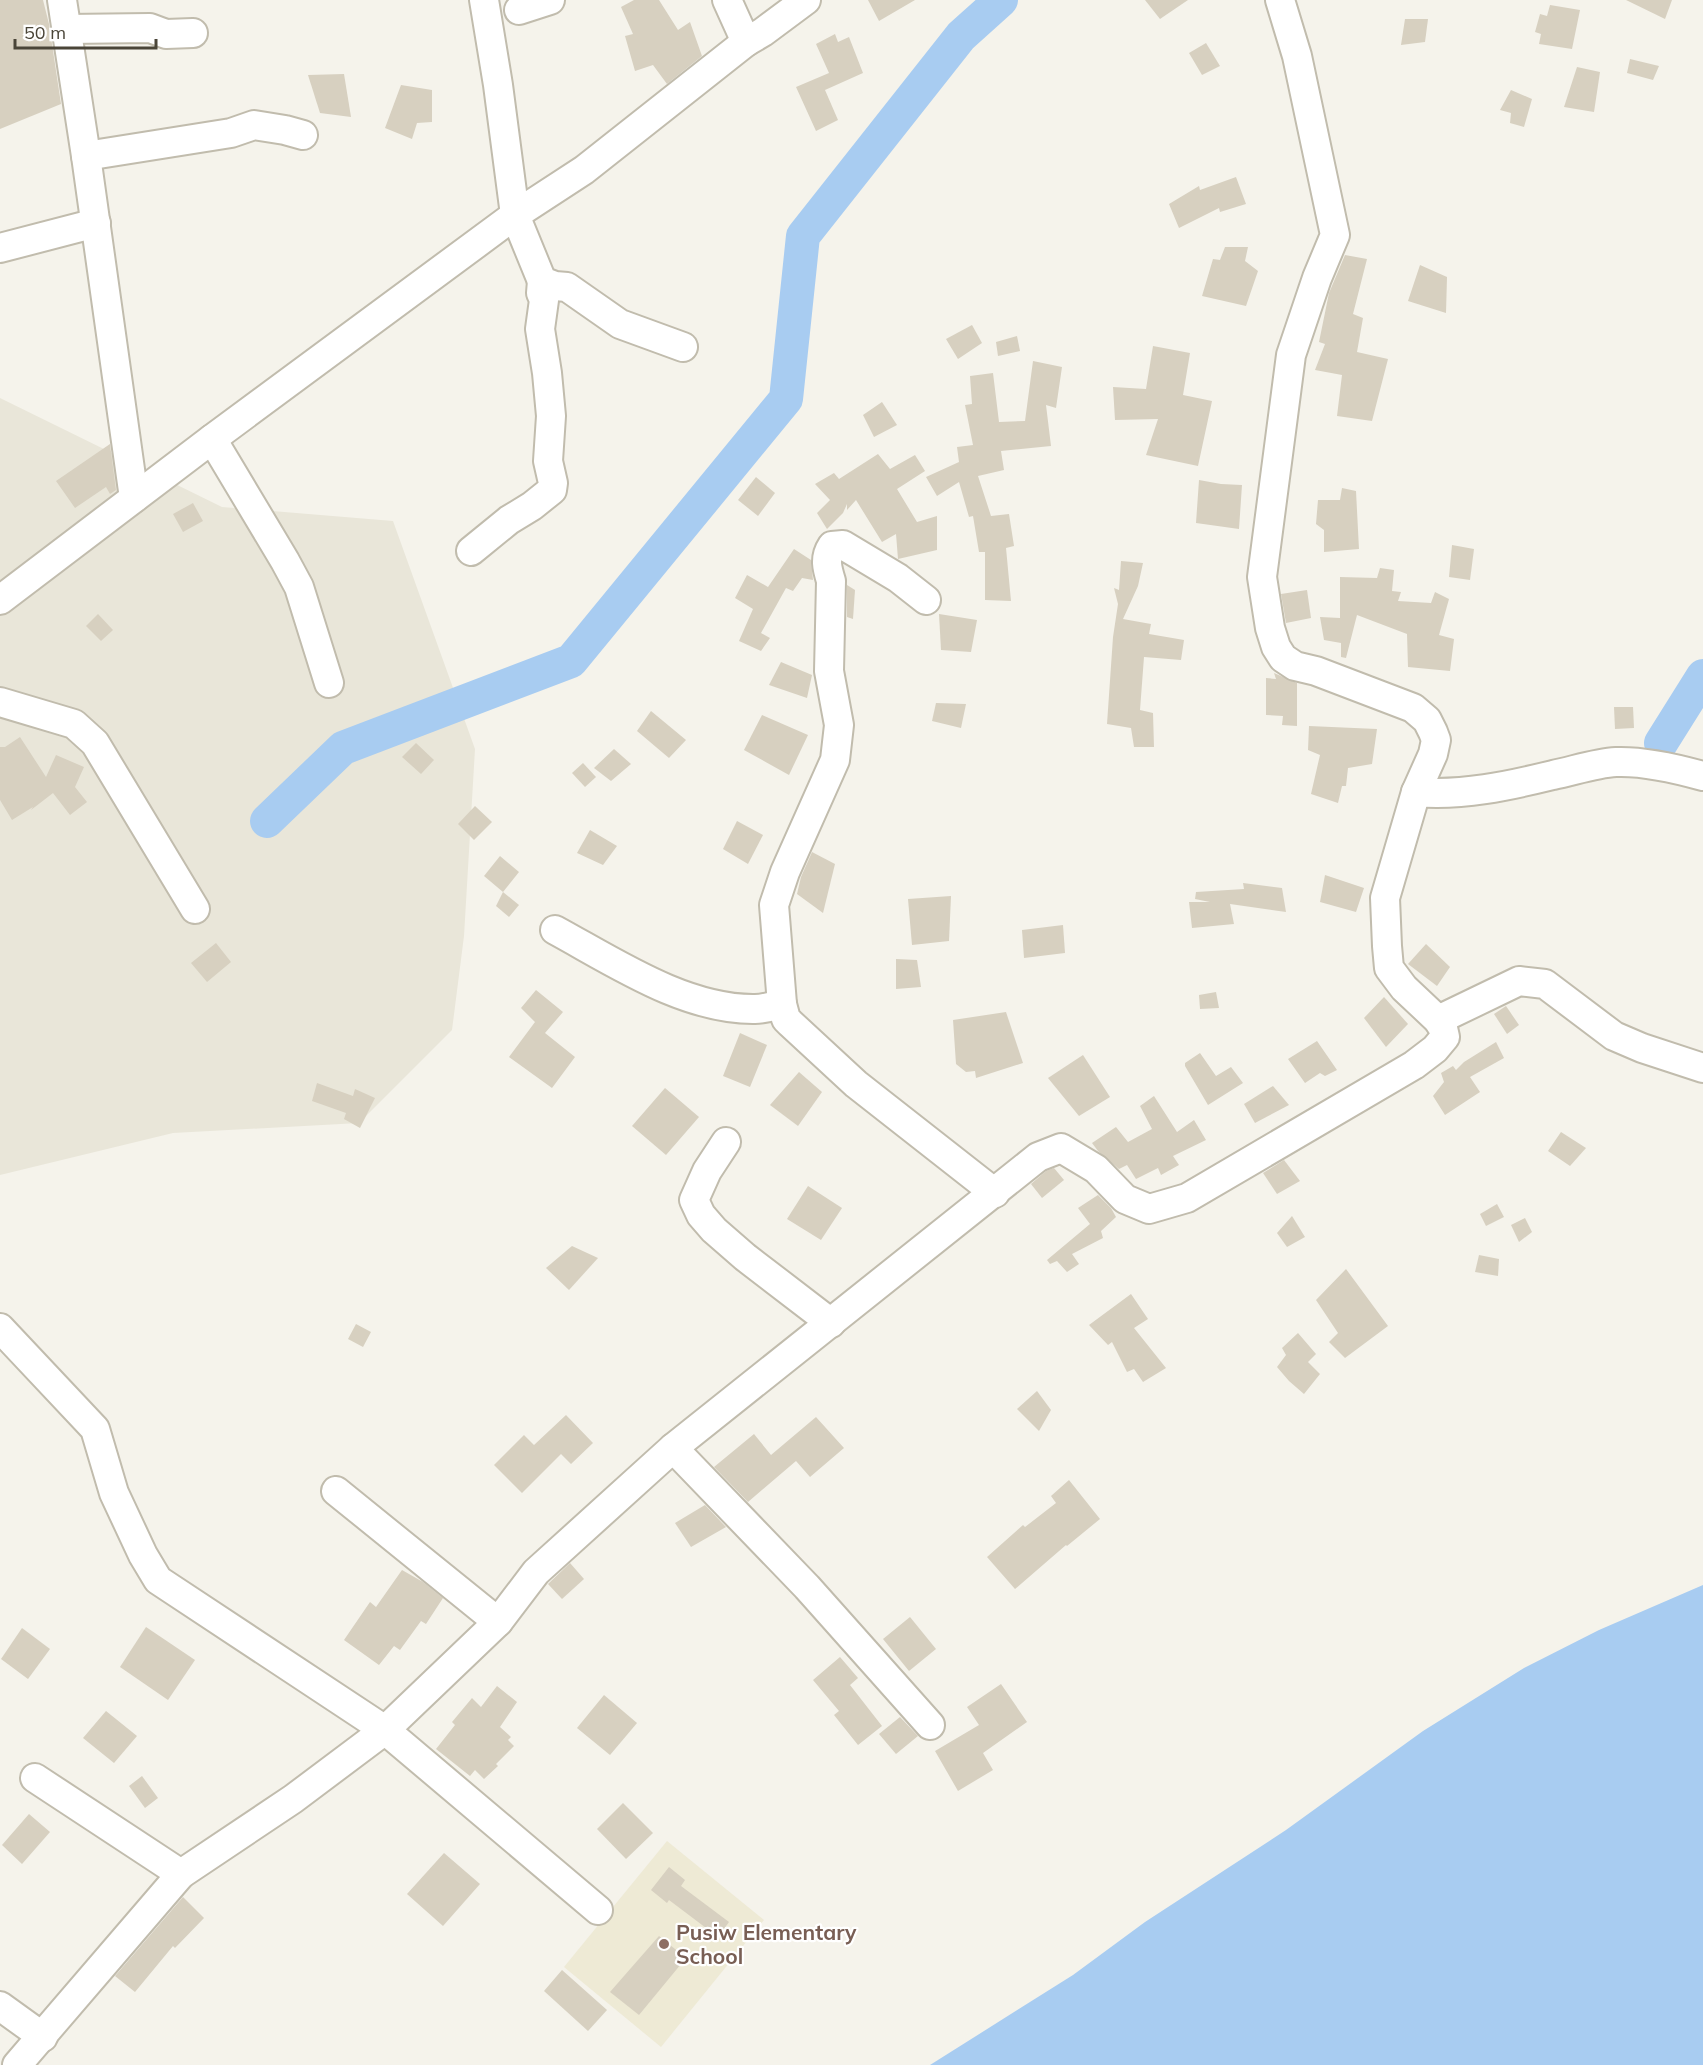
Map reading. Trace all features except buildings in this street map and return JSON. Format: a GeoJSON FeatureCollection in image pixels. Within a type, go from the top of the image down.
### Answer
{"type":"FeatureCollection","features":[{"type":"Feature","properties":{"kind":"street"},"geometry":{"type":"LineString","coordinates":[[62,0],[134,498]]}},
{"type":"Feature","properties":{"kind":"street"},"geometry":{"type":"LineString","coordinates":[[471,551],[509,520],[552,490],[553,483],[548,461],[551,416],[540,328],[544,300],[542,281],[515,215],[484,0]]}},
{"type":"Feature","properties":{"kind":"street"},"geometry":{"type":"LineString","coordinates":[[519,10],[550,0]]}},
{"type":"Feature","properties":{"kind":"street"},"geometry":{"type":"LineString","coordinates":[[726,0],[755,37]]}},
{"type":"Feature","properties":{"kind":"street"},"geometry":{"type":"LineString","coordinates":[[744,0],[755,37]]}},
{"type":"Feature","properties":{"kind":"street"},"geometry":{"type":"LineString","coordinates":[[0,600],[212,439],[515,215],[584,170],[806,0]]}},
{"type":"Feature","properties":{"kind":"street"},"geometry":{"type":"LineString","coordinates":[[17,2065],[181,1874],[293,1799],[385,1730],[498,1622],[536,1572],[673,1448],[1038,1157],[1060,1148],[1096,1170],[1125,1199],[1149,1209],[1187,1198],[1414,1065],[1436,1049],[1445,1037],[1438,1020],[1404,988],[1389,968],[1385,897],[1416,792],[1433,754],[1436,740],[1427,720],[1413,708],[1316,671],[1295,666],[1283,658],[1276,647],[1270,628],[1262,577],[1291,355],[1317,278],[1335,235],[1297,56],[1280,0]]}},
{"type":"Feature","properties":{"kind":"street"},"geometry":{"type":"LineString","coordinates":[[67,29],[150,28],[166,34],[194,33]]}},
{"type":"Feature","properties":{"kind":"street"},"geometry":{"type":"LineString","coordinates":[[86,156],[231,133],[254,125],[303,135]]}},
{"type":"Feature","properties":{"kind":"street"},"geometry":{"type":"LineString","coordinates":[[0,248],[96,224]]}},
{"type":"Feature","properties":{"kind":"street"},"geometry":{"type":"LineString","coordinates":[[542,281],[555,286],[567,287],[620,324],[683,347]]}},
{"type":"Feature","properties":{"kind":"street"},"geometry":{"type":"LineString","coordinates":[[212,439],[299,587],[329,684]]}},
{"type":"Feature","properties":{"kind":"street"},"geometry":{"type":"LineString","coordinates":[[926,600],[898,578],[843,545],[832,546],[826,555],[831,581],[829,671],[839,725],[835,760],[785,872],[774,905],[782,1004],[786,1019],[856,1084],[994,1193]]}},
{"type":"Feature","properties":{"kind":"street"},"geometry":{"type":"LineString","coordinates":[[0,702],[74,724],[95,742],[195,909]]}},
{"type":"Feature","properties":{"kind":"street"},"geometry":{"type":"LineString","coordinates":[[1416,792],[1445,795],[1474,791],[1615,762],[1633,762],[1703,776]]}},
{"type":"Feature","properties":{"kind":"street"},"geometry":{"type":"LineString","coordinates":[[555,930],[658,986],[702,1000],[738,1008],[757,1009],[782,1004]]}},
{"type":"Feature","properties":{"kind":"street"},"geometry":{"type":"LineString","coordinates":[[1438,1020],[1519,981],[1545,984],[1614,1036],[1642,1048],[1703,1068]]}},
{"type":"Feature","properties":{"kind":"street"},"geometry":{"type":"LineString","coordinates":[[726,1142],[707,1171],[694,1200],[701,1215],[714,1230],[745,1257],[831,1323]]}},
{"type":"Feature","properties":{"kind":"street"},"geometry":{"type":"LineString","coordinates":[[0,1328],[95,1429],[114,1493],[143,1555],[158,1580],[385,1730],[597,1910]]}},
{"type":"Feature","properties":{"kind":"street"},"geometry":{"type":"LineString","coordinates":[[673,1448],[807,1587],[930,1725]]}},
{"type":"Feature","properties":{"kind":"street"},"geometry":{"type":"LineString","coordinates":[[336,1491],[498,1622]]}},
{"type":"Feature","properties":{"kind":"street"},"geometry":{"type":"LineString","coordinates":[[35,1778],[181,1874]]}},
{"type":"Feature","properties":{"kind":"street"},"geometry":{"type":"LineString","coordinates":[[0,2006],[43,2037]]}},
{"type":"Feature","properties":{"kind":"shaded area"},"geometry":{"type":"Polygon","coordinates":[[[0,398],[222,507],[393,521],[475,749],[464,936],[452,1030],[359,1123],[173,1133],[0,1175],[0,398]]]}},
{"type":"Feature","properties":{"kind":"shaded area","name":"Pusiw Elementary School"},"geometry":{"type":"Polygon","coordinates":[[[667,1841],[764,1920],[661,2047],[564,1967],[667,1841]]]}},
{"type":"Feature","properties":{"kind":"water"},"geometry":{"type":"Polygon","coordinates":[[[1703,1585],[1703,2065],[930,2065],[1073,1975],[1145,1922],[1286,1830],[1423,1731],[1524,1668],[1599,1630],[1703,1585]]]}},
{"type":"Feature","properties":{"kind":"waterway"},"geometry":{"type":"LineString","coordinates":[[267,821],[343,748],[571,661],[786,399],[803,236],[961,36],[1001,0]]}},
{"type":"Feature","properties":{"kind":"waterway"},"geometry":{"type":"LineString","coordinates":[[1661,743],[1703,676]]}},
{"type":"Feature","properties":{"kind":"place","name":"Pusiw Elementary School"},"geometry":{"type":"Point","coordinates":[664,1944]}}]}
